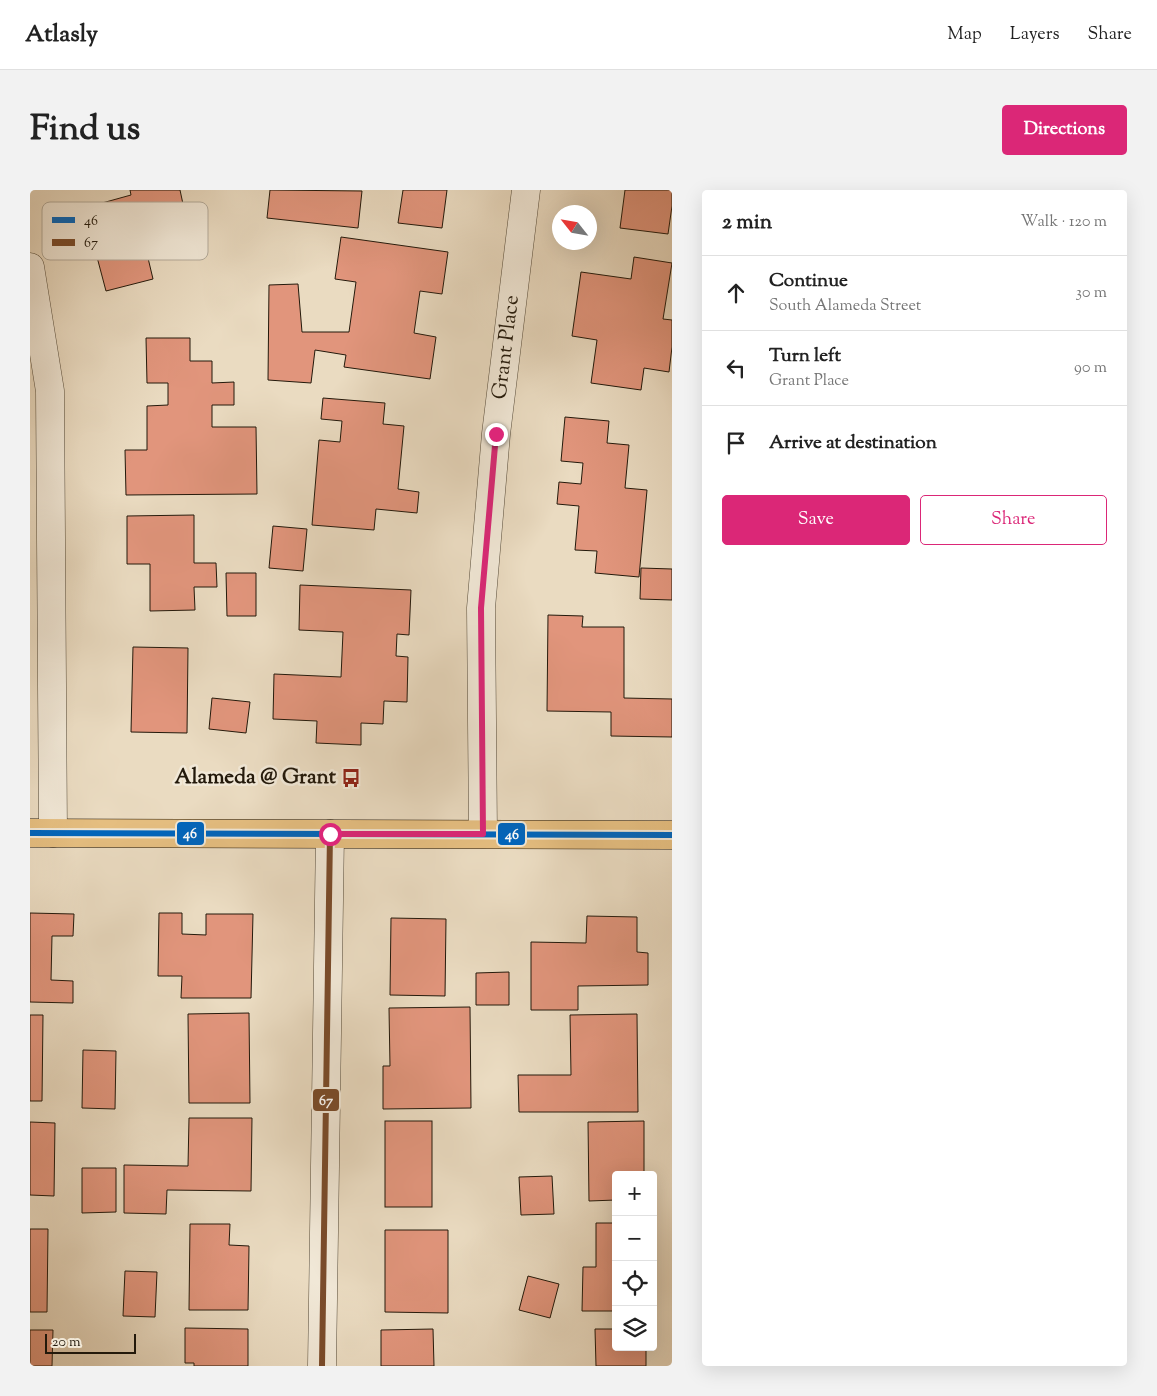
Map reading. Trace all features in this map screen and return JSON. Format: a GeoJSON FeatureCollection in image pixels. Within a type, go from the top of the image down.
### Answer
{"type":"FeatureCollection","features":[{"type":"Feature","properties":{"kind":"main road"},"geometry":{"type":"LineString","coordinates":[[41,833],[672,835]]}},
{"type":"Feature","properties":{"kind":"street","name":"Grant Place"},"geometry":{"type":"LineString","coordinates":[[483,834],[481,608],[496,434],[526,190]]}},
{"type":"Feature","properties":{"kind":"street"},"geometry":{"type":"LineString","coordinates":[[30,267],[50,391],[41,833]]}},
{"type":"Feature","properties":{"kind":"street"},"geometry":{"type":"LineString","coordinates":[[322,1366],[330,834]]}},
{"type":"Feature","properties":{"kind":"building"},"geometry":{"type":"Polygon","coordinates":[[[130,190],[180,190],[183,202],[106,202],[131,195],[130,190]]]}},
{"type":"Feature","properties":{"kind":"building"},"geometry":{"type":"Polygon","coordinates":[[[270,190],[362,191],[358,228],[267,218],[270,190]]]}},
{"type":"Feature","properties":{"kind":"building"},"geometry":{"type":"Polygon","coordinates":[[[403,190],[447,190],[442,228],[398,223],[403,190]]]}},
{"type":"Feature","properties":{"kind":"building"},"geometry":{"type":"Polygon","coordinates":[[[625,190],[672,190],[668,234],[620,228],[625,190]]]}},
{"type":"Feature","properties":{"kind":"building"},"geometry":{"type":"Polygon","coordinates":[[[341,237],[448,252],[442,294],[420,291],[414,333],[436,337],[430,379],[344,367],[346,355],[315,350],[311,383],[268,380],[269,285],[298,284],[302,332],[349,332],[356,282],[335,279],[341,237]]]}},
{"type":"Feature","properties":{"kind":"building"},"geometry":{"type":"Polygon","coordinates":[[[634,257],[672,263],[663,319],[672,320],[672,347],[669,372],[644,368],[641,390],[591,383],[597,340],[572,336],[581,272],[631,279],[634,257]]]}},
{"type":"Feature","properties":{"kind":"building"},"geometry":{"type":"Polygon","coordinates":[[[98,260],[148,260],[153,279],[106,291],[98,260]]]}},
{"type":"Feature","properties":{"kind":"building"},"geometry":{"type":"Polygon","coordinates":[[[146,338],[190,338],[190,361],[212,361],[212,383],[234,382],[234,405],[212,405],[212,427],[256,427],[257,494],[126,495],[125,450],[147,450],[147,406],[168,405],[168,383],[147,383],[146,338]]]}},
{"type":"Feature","properties":{"kind":"building"},"geometry":{"type":"Polygon","coordinates":[[[323,398],[385,403],[383,424],[404,426],[398,489],[419,492],[417,513],[376,509],[374,530],[312,525],[319,440],[340,442],[342,421],[321,419],[323,398]]]}},
{"type":"Feature","properties":{"kind":"building"},"geometry":{"type":"Polygon","coordinates":[[[565,417],[609,421],[607,443],[629,445],[625,488],[647,490],[639,577],[595,573],[597,551],[575,550],[579,506],[557,504],[559,482],[581,484],[583,463],[561,461],[565,417]]]}},
{"type":"Feature","properties":{"kind":"building"},"geometry":{"type":"Polygon","coordinates":[[[194,515],[194,563],[216,563],[217,587],[194,587],[195,610],[150,611],[150,564],[127,564],[127,516],[194,515]]]}},
{"type":"Feature","properties":{"kind":"building"},"geometry":{"type":"Polygon","coordinates":[[[273,526],[307,529],[303,571],[269,568],[273,526]]]}},
{"type":"Feature","properties":{"kind":"building"},"geometry":{"type":"Polygon","coordinates":[[[641,568],[672,569],[672,600],[640,599],[641,568]]]}},
{"type":"Feature","properties":{"kind":"building"},"geometry":{"type":"Polygon","coordinates":[[[226,573],[256,573],[256,616],[227,616],[226,573]]]}},
{"type":"Feature","properties":{"kind":"building"},"geometry":{"type":"Polygon","coordinates":[[[300,585],[411,590],[409,635],[397,634],[396,656],[408,657],[407,702],[384,701],[383,724],[361,723],[361,745],[316,743],[317,721],[273,719],[274,674],[341,677],[343,632],[299,630],[300,585]]]}},
{"type":"Feature","properties":{"kind":"building"},"geometry":{"type":"Polygon","coordinates":[[[548,615],[583,616],[582,627],[624,627],[624,698],[672,699],[672,737],[611,736],[611,712],[547,711],[548,615]]]}},
{"type":"Feature","properties":{"kind":"building"},"geometry":{"type":"Polygon","coordinates":[[[133,647],[188,648],[187,733],[131,732],[133,647]]]}},
{"type":"Feature","properties":{"kind":"building"},"geometry":{"type":"Polygon","coordinates":[[[212,698],[250,702],[246,733],[209,729],[212,698]]]}},
{"type":"Feature","properties":{"kind":"building"},"geometry":{"type":"Polygon","coordinates":[[[30,913],[74,914],[73,936],[52,936],[51,980],[73,981],[73,1003],[30,1002],[30,913]]]}},
{"type":"Feature","properties":{"kind":"building"},"geometry":{"type":"Polygon","coordinates":[[[159,913],[182,913],[182,934],[206,935],[206,914],[253,914],[251,998],[181,998],[182,976],[158,976],[159,913]]]}},
{"type":"Feature","properties":{"kind":"building"},"geometry":{"type":"Polygon","coordinates":[[[587,916],[637,917],[637,952],[648,953],[648,985],[578,986],[578,1010],[531,1010],[531,942],[586,943],[587,916]]]}},
{"type":"Feature","properties":{"kind":"building"},"geometry":{"type":"Polygon","coordinates":[[[391,918],[446,919],[445,996],[390,995],[391,918]]]}},
{"type":"Feature","properties":{"kind":"building"},"geometry":{"type":"Polygon","coordinates":[[[509,972],[509,1005],[476,1005],[476,973],[509,972]]]}},
{"type":"Feature","properties":{"kind":"building"},"geometry":{"type":"Polygon","coordinates":[[[470,1007],[471,1108],[383,1109],[383,1066],[390,1066],[389,1008],[470,1007]]]}},
{"type":"Feature","properties":{"kind":"building"},"geometry":{"type":"Polygon","coordinates":[[[249,1013],[250,1103],[189,1103],[188,1014],[249,1013]]]}},
{"type":"Feature","properties":{"kind":"building"},"geometry":{"type":"Polygon","coordinates":[[[637,1014],[638,1112],[519,1112],[518,1075],[571,1075],[570,1015],[637,1014]]]}},
{"type":"Feature","properties":{"kind":"building"},"geometry":{"type":"Polygon","coordinates":[[[30,1015],[43,1015],[42,1101],[30,1101],[30,1015]]]}},
{"type":"Feature","properties":{"kind":"building"},"geometry":{"type":"Polygon","coordinates":[[[83,1050],[116,1051],[115,1109],[82,1108],[83,1050]]]}},
{"type":"Feature","properties":{"kind":"building"},"geometry":{"type":"Polygon","coordinates":[[[189,1118],[252,1118],[251,1191],[167,1190],[166,1214],[124,1213],[124,1165],[188,1166],[189,1118]]]}},
{"type":"Feature","properties":{"kind":"building"},"geometry":{"type":"Polygon","coordinates":[[[385,1121],[432,1121],[432,1207],[385,1207],[385,1121]]]}},
{"type":"Feature","properties":{"kind":"building"},"geometry":{"type":"Polygon","coordinates":[[[644,1121],[644,1171],[612,1171],[612,1200],[589,1201],[588,1122],[644,1121]]]}},
{"type":"Feature","properties":{"kind":"building"},"geometry":{"type":"Polygon","coordinates":[[[30,1122],[55,1123],[54,1196],[30,1195],[30,1122]]]}},
{"type":"Feature","properties":{"kind":"building"},"geometry":{"type":"Polygon","coordinates":[[[82,1168],[116,1168],[116,1212],[82,1213],[82,1168]]]}},
{"type":"Feature","properties":{"kind":"building"},"geometry":{"type":"Polygon","coordinates":[[[552,1176],[554,1214],[521,1215],[519,1177],[552,1176]]]}},
{"type":"Feature","properties":{"kind":"building"},"geometry":{"type":"Polygon","coordinates":[[[596,1223],[612,1223],[612,1311],[582,1311],[583,1267],[596,1267],[596,1223]]]}},
{"type":"Feature","properties":{"kind":"building"},"geometry":{"type":"Polygon","coordinates":[[[190,1224],[230,1224],[229,1245],[249,1246],[248,1310],[189,1310],[190,1224]]]}},
{"type":"Feature","properties":{"kind":"building"},"geometry":{"type":"Polygon","coordinates":[[[30,1229],[48,1229],[47,1312],[30,1312],[30,1229]]]}},
{"type":"Feature","properties":{"kind":"building"},"geometry":{"type":"Polygon","coordinates":[[[385,1230],[448,1230],[448,1313],[385,1312],[385,1230]]]}},
{"type":"Feature","properties":{"kind":"building"},"geometry":{"type":"Polygon","coordinates":[[[125,1271],[157,1272],[155,1317],[123,1316],[125,1271]]]}},
{"type":"Feature","properties":{"kind":"building"},"geometry":{"type":"Polygon","coordinates":[[[528,1276],[559,1284],[550,1318],[519,1310],[528,1276]]]}},
{"type":"Feature","properties":{"kind":"building"},"geometry":{"type":"Polygon","coordinates":[[[185,1328],[248,1329],[248,1366],[194,1366],[194,1363],[185,1363],[185,1328]]]}},
{"type":"Feature","properties":{"kind":"building"},"geometry":{"type":"Polygon","coordinates":[[[433,1329],[434,1366],[381,1366],[381,1330],[433,1329]]]}},
{"type":"Feature","properties":{"kind":"building"},"geometry":{"type":"Polygon","coordinates":[[[595,1329],[612,1329],[612,1351],[646,1351],[646,1366],[596,1366],[595,1329]]]}},
{"type":"Feature","properties":{"kind":"building"},"geometry":{"type":"Polygon","coordinates":[[[30,1330],[53,1330],[52,1366],[30,1366],[30,1330]]]}},
{"type":"Feature","properties":{"kind":"transit line","name":"46"},"geometry":{"type":"LineString","coordinates":[[30,833],[672,835]]}},
{"type":"Feature","properties":{"kind":"transit line","name":"67"},"geometry":{"type":"LineString","coordinates":[[322,1366],[330,834]]}},
{"type":"Feature","properties":{"kind":"place","name":"Alameda @ Grant"},"geometry":{"type":"Point","coordinates":[351,778]}},
{"type":"Feature","properties":{"kind":"route"},"geometry":{"type":"LineString","coordinates":[[330,834],[483,834],[481,608],[496,434]]}}]}
